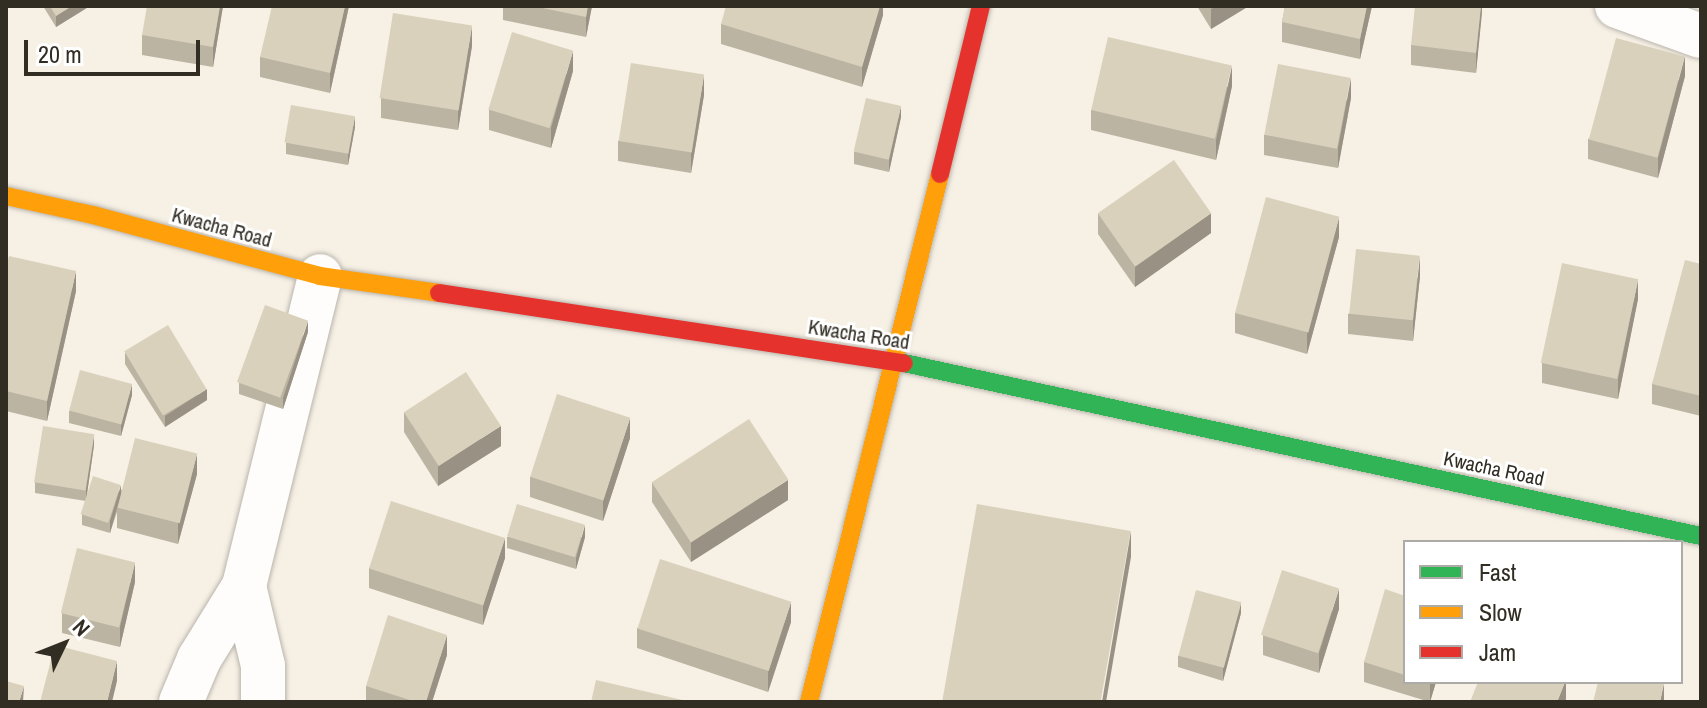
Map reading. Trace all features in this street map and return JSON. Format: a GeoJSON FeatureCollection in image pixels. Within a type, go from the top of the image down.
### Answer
{"type":"FeatureCollection","features":[{"type":"Feature","properties":{"kind":"main road"},"geometry":{"type":"LineString","coordinates":[[809,702],[981,6]]}},
{"type":"Feature","properties":{"kind":"main road","name":"Kwacha Road"},"geometry":{"type":"LineString","coordinates":[[6,196],[93,215],[320,276],[892,360],[1701,536]]}},
{"type":"Feature","properties":{"kind":"street"},"geometry":{"type":"LineString","coordinates":[[1617,6],[1701,36]]}},
{"type":"Feature","properties":{"kind":"street"},"geometry":{"type":"LineString","coordinates":[[181,702],[199,659],[244,586],[320,276]]}},
{"type":"Feature","properties":{"kind":"street"},"geometry":{"type":"LineString","coordinates":[[244,586],[263,666],[263,702]]}},
{"type":"Feature","properties":{"kind":"building"},"geometry":{"type":"Polygon","coordinates":[[[50,6],[72,6],[56,16],[50,6]]]}},
{"type":"Feature","properties":{"kind":"building"},"geometry":{"type":"Polygon","coordinates":[[[147,6],[220,6],[213,47],[142,35],[147,6]]]}},
{"type":"Feature","properties":{"kind":"building"},"geometry":{"type":"Polygon","coordinates":[[[272,6],[345,6],[330,73],[260,57],[272,6]]]}},
{"type":"Feature","properties":{"kind":"building"},"geometry":{"type":"Polygon","coordinates":[[[533,6],[588,6],[586,17],[533,6]]]}},
{"type":"Feature","properties":{"kind":"building"},"geometry":{"type":"Polygon","coordinates":[[[726,6],[880,6],[862,67],[721,24],[726,6]]]}},
{"type":"Feature","properties":{"kind":"building"},"geometry":{"type":"Polygon","coordinates":[[[1285,6],[1367,6],[1360,39],[1282,22],[1285,6]]]}},
{"type":"Feature","properties":{"kind":"building"},"geometry":{"type":"Polygon","coordinates":[[[1415,6],[1481,6],[1476,53],[1411,45],[1415,6]]]}},
{"type":"Feature","properties":{"kind":"building"},"geometry":{"type":"Polygon","coordinates":[[[393,13],[472,26],[459,110],[380,98],[393,13]]]}},
{"type":"Feature","properties":{"kind":"building"},"geometry":{"type":"Polygon","coordinates":[[[512,32],[573,51],[550,128],[488,109],[512,32]]]}},
{"type":"Feature","properties":{"kind":"building"},"geometry":{"type":"Polygon","coordinates":[[[1108,37],[1232,66],[1215,139],[1091,110],[1108,37]]]}},
{"type":"Feature","properties":{"kind":"building"},"geometry":{"type":"Polygon","coordinates":[[[1616,38],[1685,56],[1657,158],[1589,139],[1616,38]]]}},
{"type":"Feature","properties":{"kind":"building"},"geometry":{"type":"Polygon","coordinates":[[[631,63],[704,75],[692,153],[619,141],[631,63]]]}},
{"type":"Feature","properties":{"kind":"building"},"geometry":{"type":"Polygon","coordinates":[[[1278,64],[1351,78],[1337,149],[1264,135],[1278,64]]]}},
{"type":"Feature","properties":{"kind":"building"},"geometry":{"type":"Polygon","coordinates":[[[866,98],[901,106],[889,160],[854,152],[866,98]]]}},
{"type":"Feature","properties":{"kind":"building"},"geometry":{"type":"Polygon","coordinates":[[[291,105],[355,116],[348,154],[284,142],[291,105]]]}},
{"type":"Feature","properties":{"kind":"building"},"geometry":{"type":"Polygon","coordinates":[[[1174,160],[1211,213],[1135,267],[1098,213],[1174,160]]]}},
{"type":"Feature","properties":{"kind":"building"},"geometry":{"type":"Polygon","coordinates":[[[1266,197],[1339,217],[1308,333],[1235,313],[1266,197]]]}},
{"type":"Feature","properties":{"kind":"building"},"geometry":{"type":"Polygon","coordinates":[[[1356,249],[1420,256],[1413,320],[1349,314],[1356,249]]]}},
{"type":"Feature","properties":{"kind":"building"},"geometry":{"type":"Polygon","coordinates":[[[9,256],[76,271],[47,401],[6,391],[6,268],[9,256]]]}},
{"type":"Feature","properties":{"kind":"building"},"geometry":{"type":"Polygon","coordinates":[[[1685,260],[1701,264],[1701,396],[1652,384],[1685,260]]]}},
{"type":"Feature","properties":{"kind":"building"},"geometry":{"type":"Polygon","coordinates":[[[1562,263],[1638,279],[1617,379],[1541,363],[1562,263]]]}},
{"type":"Feature","properties":{"kind":"building"},"geometry":{"type":"Polygon","coordinates":[[[265,305],[308,321],[280,398],[237,382],[265,305]]]}},
{"type":"Feature","properties":{"kind":"building"},"geometry":{"type":"Polygon","coordinates":[[[168,325],[207,389],[163,416],[124,351],[168,325]]]}},
{"type":"Feature","properties":{"kind":"building"},"geometry":{"type":"Polygon","coordinates":[[[80,370],[132,384],[121,425],[69,411],[80,370]]]}},
{"type":"Feature","properties":{"kind":"building"},"geometry":{"type":"Polygon","coordinates":[[[466,372],[501,426],[439,466],[404,412],[466,372]]]}},
{"type":"Feature","properties":{"kind":"building"},"geometry":{"type":"Polygon","coordinates":[[[557,394],[630,418],[603,501],[530,477],[557,394]]]}},
{"type":"Feature","properties":{"kind":"building"},"geometry":{"type":"Polygon","coordinates":[[[749,419],[788,479],[691,543],[652,482],[749,419]]]}},
{"type":"Feature","properties":{"kind":"building"},"geometry":{"type":"Polygon","coordinates":[[[43,426],[94,434],[85,490],[34,482],[43,426]]]}},
{"type":"Feature","properties":{"kind":"building"},"geometry":{"type":"Polygon","coordinates":[[[135,438],[197,453],[180,523],[118,508],[135,438]]]}},
{"type":"Feature","properties":{"kind":"building"},"geometry":{"type":"Polygon","coordinates":[[[93,476],[121,485],[108,523],[81,514],[93,476]]]}},
{"type":"Feature","properties":{"kind":"building"},"geometry":{"type":"Polygon","coordinates":[[[391,501],[505,538],[483,606],[369,569],[391,501]]]}},
{"type":"Feature","properties":{"kind":"building"},"geometry":{"type":"Polygon","coordinates":[[[517,504],[585,525],[575,557],[507,537],[517,504]]]}},
{"type":"Feature","properties":{"kind":"building"},"geometry":{"type":"Polygon","coordinates":[[[977,504],[1131,531],[1100,702],[942,702],[977,504]]]}},
{"type":"Feature","properties":{"kind":"building"},"geometry":{"type":"Polygon","coordinates":[[[77,548],[135,563],[119,628],[61,613],[77,548]]]}},
{"type":"Feature","properties":{"kind":"building"},"geometry":{"type":"Polygon","coordinates":[[[660,559],[791,602],[769,671],[637,628],[660,559]]]}},
{"type":"Feature","properties":{"kind":"building"},"geometry":{"type":"Polygon","coordinates":[[[1282,570],[1339,589],[1318,653],[1261,635],[1282,570]]]}},
{"type":"Feature","properties":{"kind":"building"},"geometry":{"type":"Polygon","coordinates":[[[1385,589],[1403,595],[1403,674],[1364,662],[1385,589]]]}},
{"type":"Feature","properties":{"kind":"building"},"geometry":{"type":"Polygon","coordinates":[[[1196,590],[1241,602],[1224,668],[1178,656],[1196,590]]]}},
{"type":"Feature","properties":{"kind":"building"},"geometry":{"type":"Polygon","coordinates":[[[388,615],[447,635],[426,702],[416,702],[366,686],[388,615]]]}},
{"type":"Feature","properties":{"kind":"building"},"geometry":{"type":"Polygon","coordinates":[[[55,645],[117,661],[107,702],[40,702],[55,645]]]}},
{"type":"Feature","properties":{"kind":"building"},"geometry":{"type":"Polygon","coordinates":[[[596,680],[691,702],[591,702],[596,680]]]}},
{"type":"Feature","properties":{"kind":"building"},"geometry":{"type":"Polygon","coordinates":[[[6,681],[24,686],[19,702],[6,702],[6,681]]]}},
{"type":"Feature","properties":{"kind":"building"},"geometry":{"type":"Polygon","coordinates":[[[1477,684],[1564,684],[1557,702],[1470,702],[1477,684]]]}},
{"type":"Feature","properties":{"kind":"building"},"geometry":{"type":"Polygon","coordinates":[[[1598,684],[1664,684],[1660,702],[1593,702],[1598,684]]]}},
{"type":"Feature","properties":{"kind":"traffic: fast"},"geometry":{"type":"LineString","coordinates":[[904,363],[1701,536]]}},
{"type":"Feature","properties":{"kind":"traffic: slow"},"geometry":{"type":"LineString","coordinates":[[809,702],[940,174]]}},
{"type":"Feature","properties":{"kind":"traffic: slow"},"geometry":{"type":"LineString","coordinates":[[6,196],[93,215],[320,276],[439,293]]}},
{"type":"Feature","properties":{"kind":"traffic: jam"},"geometry":{"type":"LineString","coordinates":[[940,174],[981,6]]}},
{"type":"Feature","properties":{"kind":"traffic: jam"},"geometry":{"type":"LineString","coordinates":[[439,293],[904,363]]}}]}
